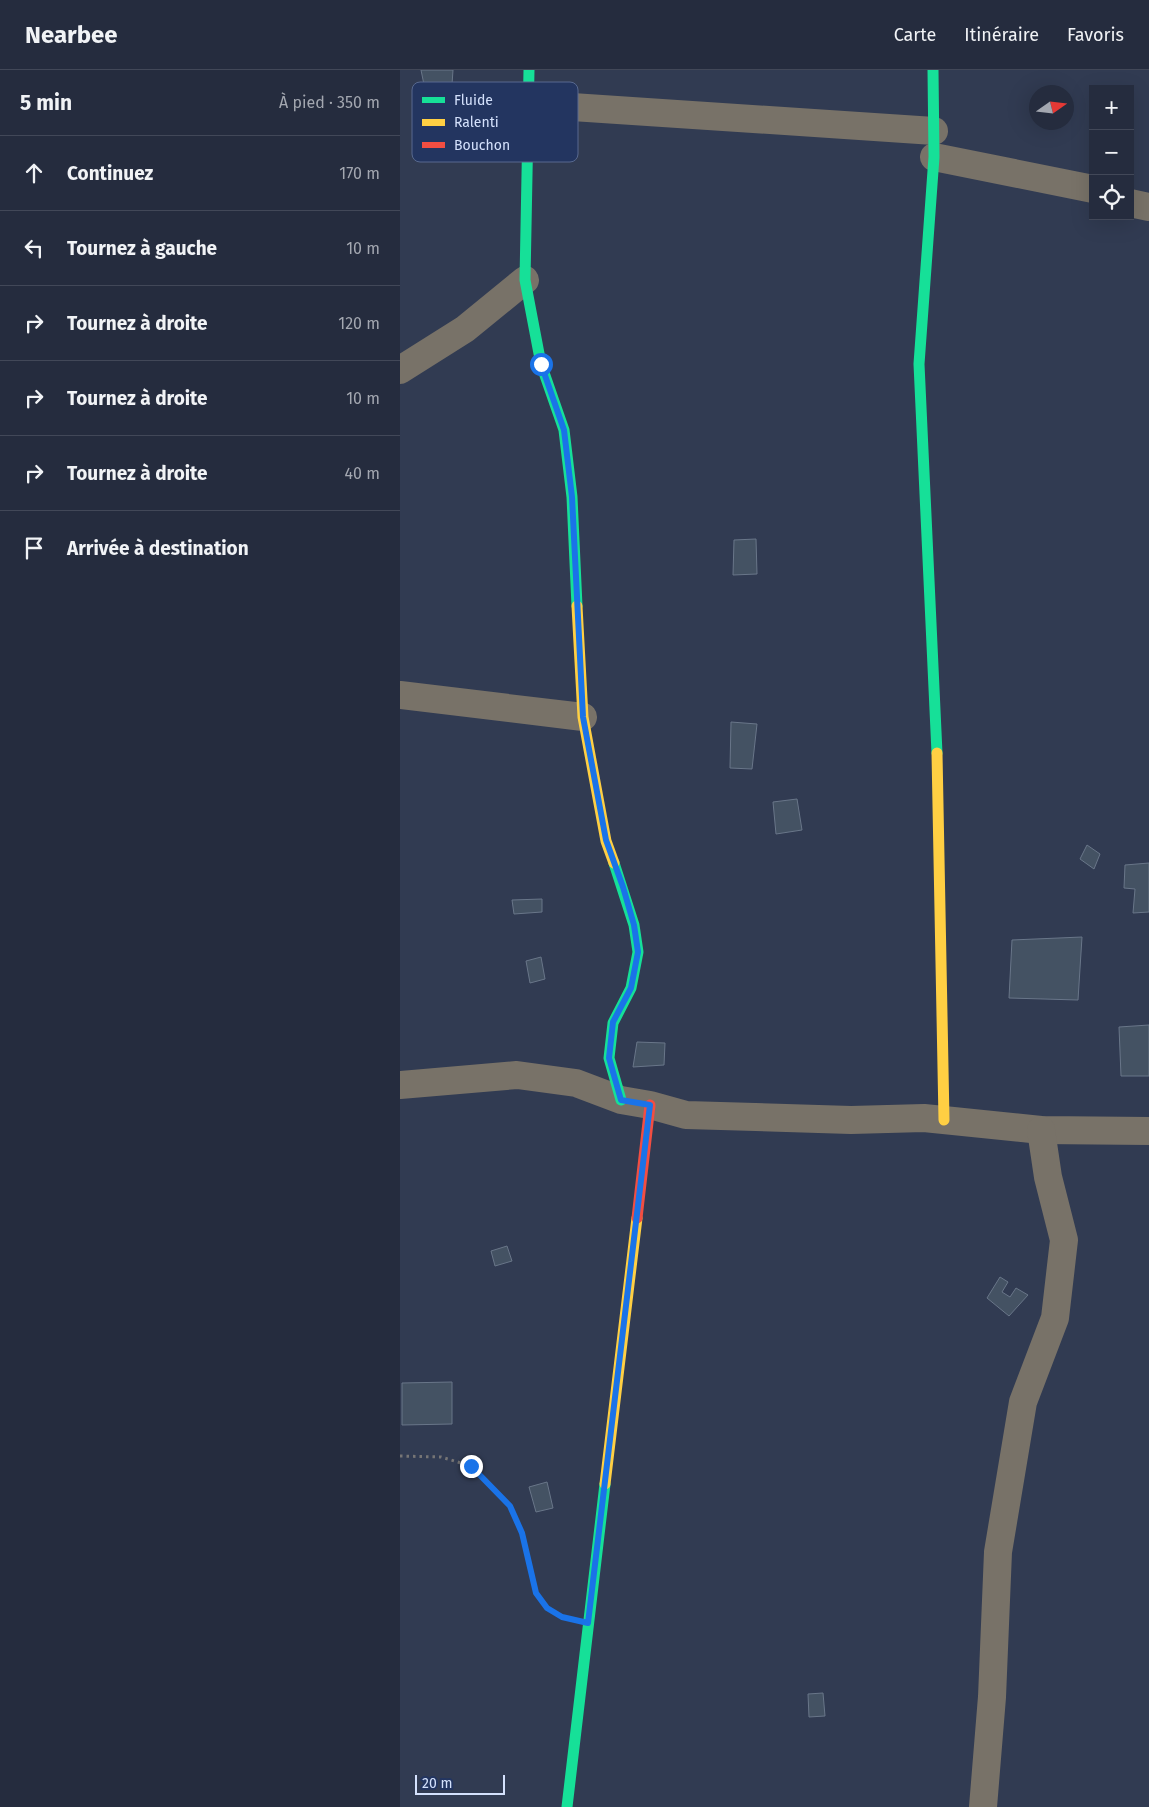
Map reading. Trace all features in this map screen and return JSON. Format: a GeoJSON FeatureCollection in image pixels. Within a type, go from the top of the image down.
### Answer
{"type":"FeatureCollection","features":[{"type":"Feature","properties":{"kind":"street"},"geometry":{"type":"LineString","coordinates":[[934,70],[934,144],[919,364],[939,797],[944,1120]]}},
{"type":"Feature","properties":{"kind":"street"},"geometry":{"type":"LineString","coordinates":[[578,109],[934,144],[1089,188]]}},
{"type":"Feature","properties":{"kind":"street"},"geometry":{"type":"LineString","coordinates":[[526,162],[525,280],[541,364],[564,430],[572,497],[583,717],[606,840],[623,887],[638,952],[631,988],[613,1022],[609,1058],[621,1100]]}},
{"type":"Feature","properties":{"kind":"street"},"geometry":{"type":"LineString","coordinates":[[1134,204],[1149,207]]}},
{"type":"Feature","properties":{"kind":"street"},"geometry":{"type":"LineString","coordinates":[[400,370],[464,329],[525,280]]}},
{"type":"Feature","properties":{"kind":"street"},"geometry":{"type":"LineString","coordinates":[[400,694],[583,717]]}},
{"type":"Feature","properties":{"kind":"street"},"geometry":{"type":"LineString","coordinates":[[400,1085],[518,1075],[576,1083],[621,1100],[650,1105],[686,1115],[850,1120],[924,1118],[1041,1130],[1149,1131]]}},
{"type":"Feature","properties":{"kind":"street"},"geometry":{"type":"LineString","coordinates":[[567,1807],[650,1105]]}},
{"type":"Feature","properties":{"kind":"street"},"geometry":{"type":"LineString","coordinates":[[983,1807],[992,1697],[998,1552],[1023,1402],[1055,1318],[1064,1240],[1048,1177],[1041,1130]]}},
{"type":"Feature","properties":{"kind":"path"},"geometry":{"type":"LineString","coordinates":[[400,1456],[441,1457],[471,1466],[510,1506],[522,1533],[536,1593],[547,1608],[562,1617],[588,1623]]}},
{"type":"Feature","properties":{"kind":"building"},"geometry":{"type":"Polygon","coordinates":[[[421,70],[453,70],[452,82],[423,82],[421,70]]]}},
{"type":"Feature","properties":{"kind":"building"},"geometry":{"type":"Polygon","coordinates":[[[756,539],[757,574],[733,575],[734,540],[756,539]]]}},
{"type":"Feature","properties":{"kind":"building"},"geometry":{"type":"Polygon","coordinates":[[[731,722],[757,724],[752,769],[730,768],[731,722]]]}},
{"type":"Feature","properties":{"kind":"building"},"geometry":{"type":"Polygon","coordinates":[[[797,799],[802,830],[776,834],[773,802],[797,799]]]}},
{"type":"Feature","properties":{"kind":"building"},"geometry":{"type":"Polygon","coordinates":[[[1087,845],[1100,854],[1094,869],[1080,859],[1087,845]]]}},
{"type":"Feature","properties":{"kind":"building"},"geometry":{"type":"Polygon","coordinates":[[[1149,863],[1149,912],[1133,913],[1135,889],[1124,888],[1125,865],[1149,863]]]}},
{"type":"Feature","properties":{"kind":"building"},"geometry":{"type":"Polygon","coordinates":[[[542,899],[542,912],[514,914],[512,900],[542,899]]]}},
{"type":"Feature","properties":{"kind":"building"},"geometry":{"type":"Polygon","coordinates":[[[1082,937],[1078,1000],[1009,998],[1012,940],[1082,937]]]}},
{"type":"Feature","properties":{"kind":"building"},"geometry":{"type":"Polygon","coordinates":[[[541,957],[545,979],[530,983],[526,961],[541,957]]]}},
{"type":"Feature","properties":{"kind":"building"},"geometry":{"type":"Polygon","coordinates":[[[1149,1025],[1149,1076],[1121,1076],[1119,1027],[1149,1025]]]}},
{"type":"Feature","properties":{"kind":"building"},"geometry":{"type":"Polygon","coordinates":[[[637,1042],[665,1043],[664,1065],[633,1067],[637,1042]]]}},
{"type":"Feature","properties":{"kind":"building"},"geometry":{"type":"Polygon","coordinates":[[[507,1246],[512,1261],[495,1266],[491,1251],[507,1246]]]}},
{"type":"Feature","properties":{"kind":"building"},"geometry":{"type":"Polygon","coordinates":[[[1000,1277],[1008,1282],[1002,1292],[1010,1297],[1016,1288],[1028,1295],[1009,1316],[987,1298],[1000,1277]]]}},
{"type":"Feature","properties":{"kind":"building"},"geometry":{"type":"Polygon","coordinates":[[[452,1382],[452,1424],[402,1425],[402,1383],[452,1382]]]}},
{"type":"Feature","properties":{"kind":"building"},"geometry":{"type":"Polygon","coordinates":[[[547,1482],[553,1508],[536,1512],[529,1487],[547,1482]]]}},
{"type":"Feature","properties":{"kind":"building"},"geometry":{"type":"Polygon","coordinates":[[[823,1693],[825,1716],[809,1717],[808,1694],[823,1693]]]}},
{"type":"Feature","properties":{"kind":"traffic: fast"},"geometry":{"type":"LineString","coordinates":[[529,70],[529,82]]}},
{"type":"Feature","properties":{"kind":"traffic: fast"},"geometry":{"type":"LineString","coordinates":[[933,70],[934,157],[919,364],[937,753]]}},
{"type":"Feature","properties":{"kind":"traffic: fast"},"geometry":{"type":"LineString","coordinates":[[527,162],[525,280],[541,364],[564,430],[572,497],[577,606]]}},
{"type":"Feature","properties":{"kind":"traffic: fast"},"geometry":{"type":"LineString","coordinates":[[614,863],[634,925],[638,952],[631,988],[613,1023],[609,1058],[621,1100]]}},
{"type":"Feature","properties":{"kind":"traffic: fast"},"geometry":{"type":"LineString","coordinates":[[567,1807],[605,1484]]}},
{"type":"Feature","properties":{"kind":"traffic: slow"},"geometry":{"type":"LineString","coordinates":[[577,606],[583,717],[606,841],[614,863]]}},
{"type":"Feature","properties":{"kind":"traffic: slow"},"geometry":{"type":"LineString","coordinates":[[937,753],[944,1120]]}},
{"type":"Feature","properties":{"kind":"traffic: slow"},"geometry":{"type":"LineString","coordinates":[[605,1484],[637,1218]]}},
{"type":"Feature","properties":{"kind":"traffic: jam"},"geometry":{"type":"LineString","coordinates":[[637,1218],[650,1105]]}},
{"type":"Feature","properties":{"kind":"route"},"geometry":{"type":"LineString","coordinates":[[471,1466],[510,1506],[522,1533],[536,1593],[547,1608],[562,1617],[588,1623],[650,1105],[621,1100],[609,1058],[613,1022],[631,988],[638,952],[634,925],[606,840],[583,717],[572,497],[564,430],[541,364]]}}]}
